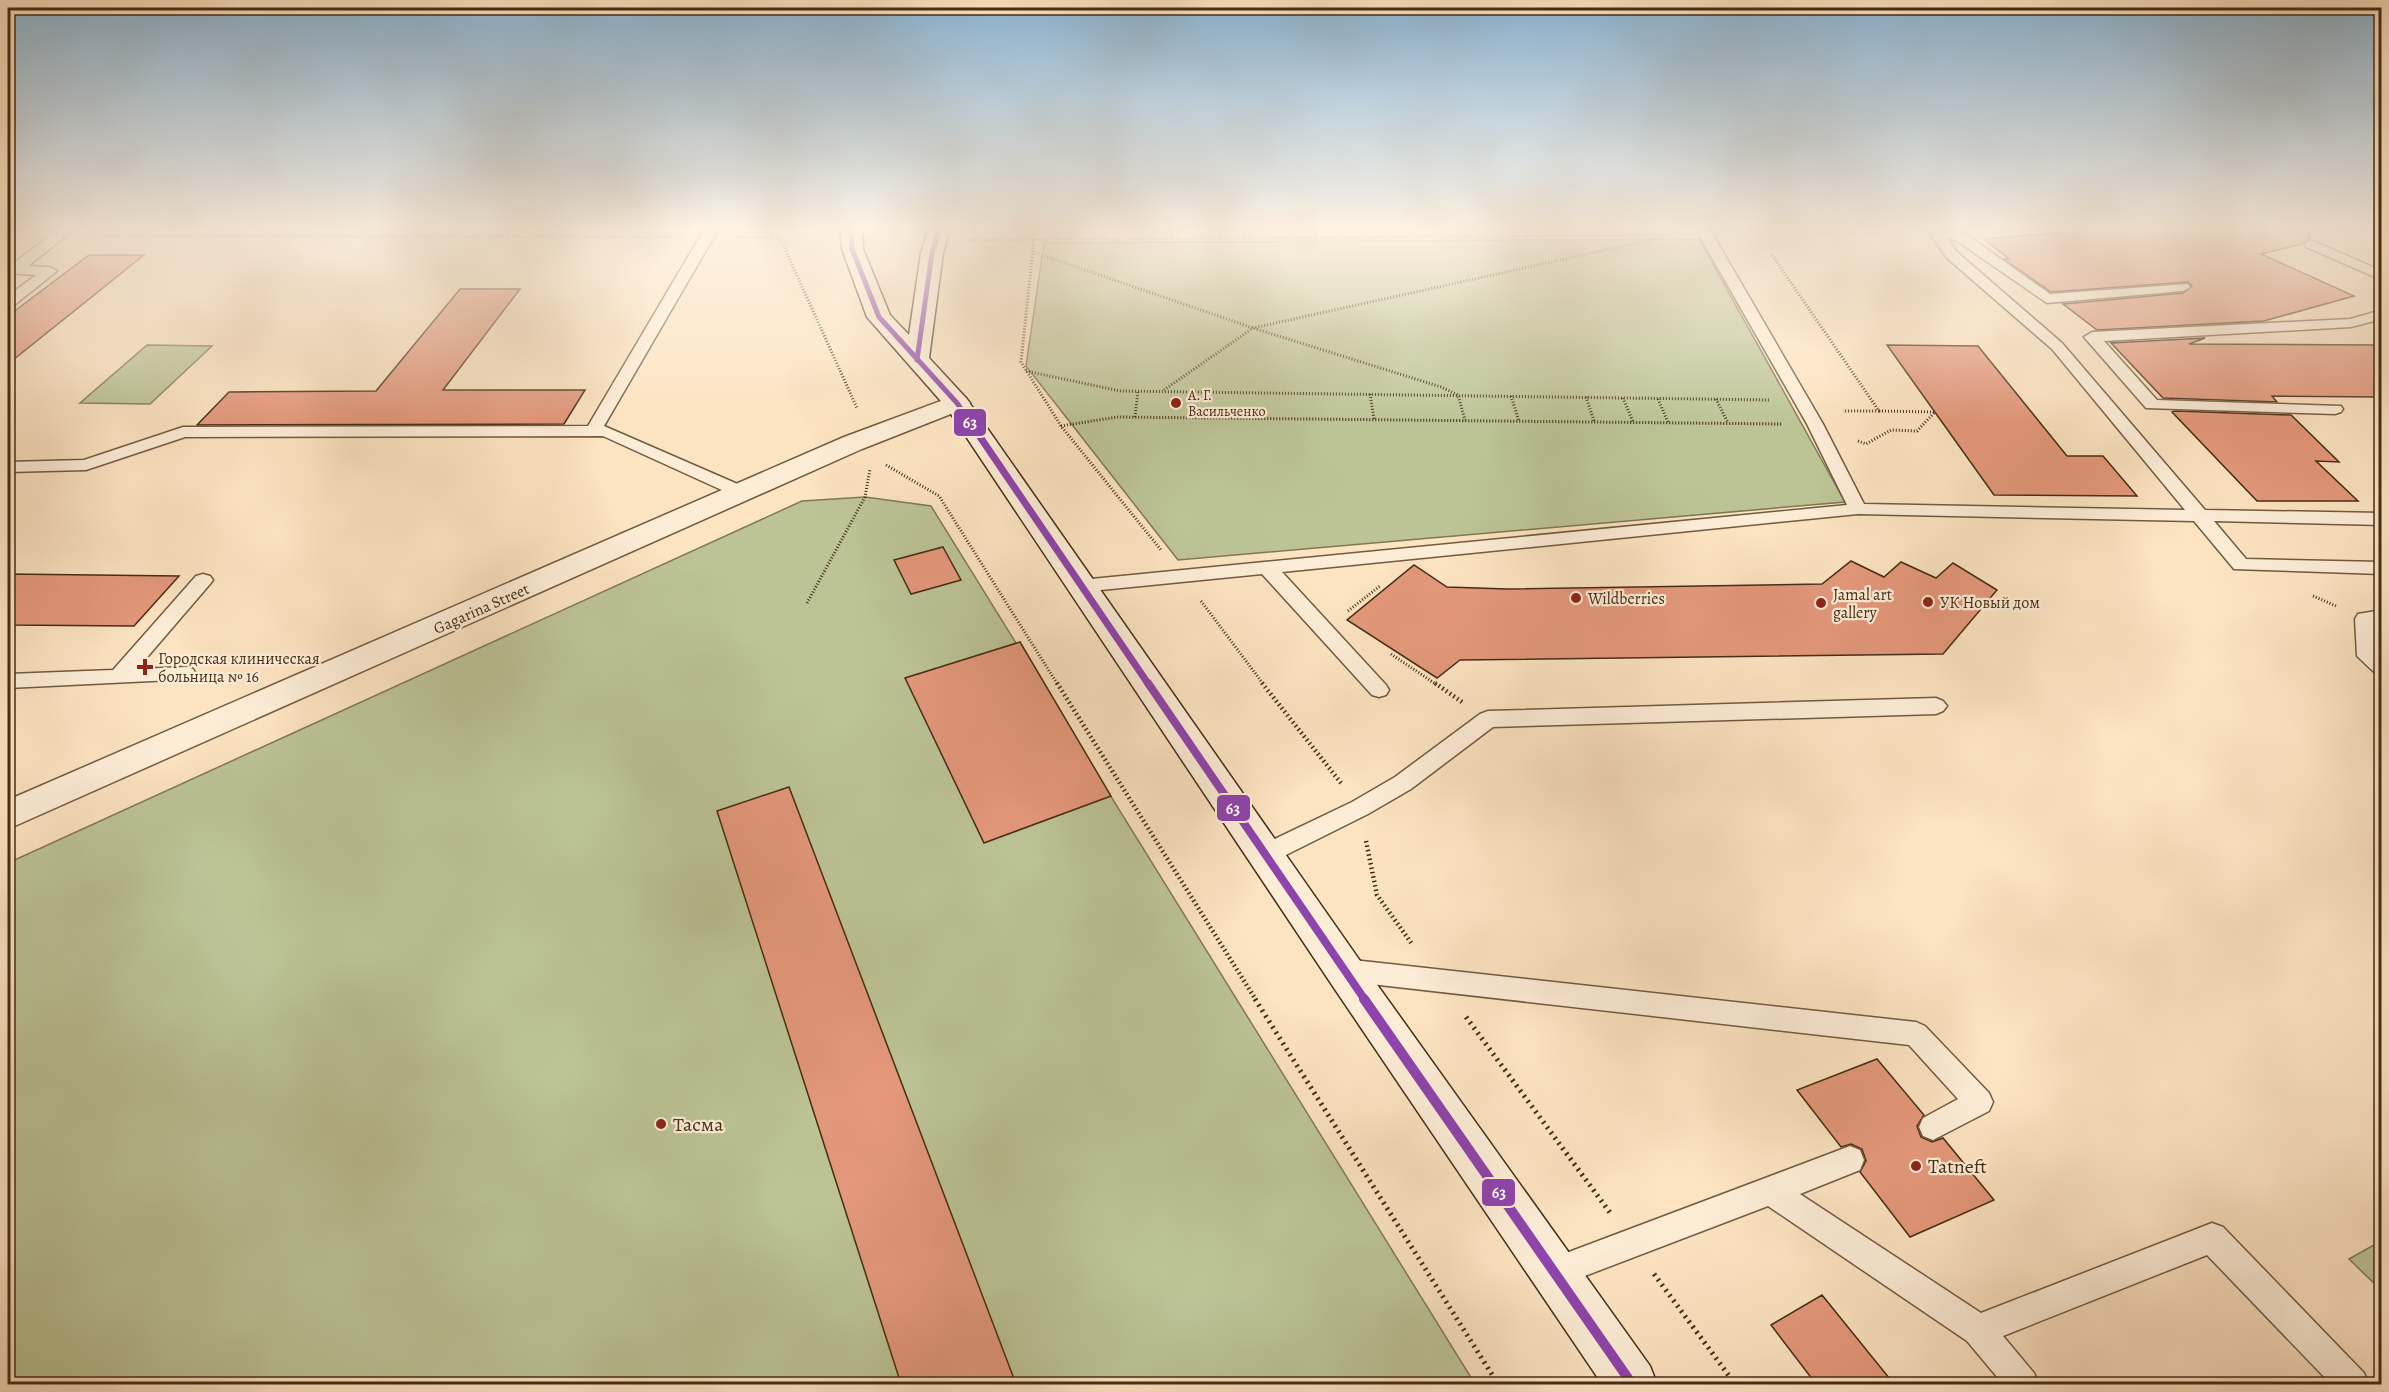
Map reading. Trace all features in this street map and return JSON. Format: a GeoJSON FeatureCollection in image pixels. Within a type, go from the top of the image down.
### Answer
{"type":"FeatureCollection","features":[{"type":"Feature","properties":{"kind":"main road"},"geometry":{"type":"LineString","coordinates":[[872,293],[879,317],[957,403],[1344,970],[1632,1384]]}},
{"type":"Feature","properties":{"kind":"main road"},"geometry":{"type":"LineString","coordinates":[[916,360],[926,293]]}},
{"type":"Feature","properties":{"kind":"main road","name":"Gagarina Street"},"geometry":{"type":"LineString","coordinates":[[8,815],[853,443],[957,403]]}},
{"type":"Feature","properties":{"kind":"lane"},"geometry":{"type":"LineString","coordinates":[[8,303],[21,293]]}},
{"type":"Feature","properties":{"kind":"lane"},"geometry":{"type":"LineString","coordinates":[[593,431],[674,293]]}},
{"type":"Feature","properties":{"kind":"lane"},"geometry":{"type":"LineString","coordinates":[[1739,293],[1815,424],[1858,509]]}},
{"type":"Feature","properties":{"kind":"lane"},"geometry":{"type":"LineString","coordinates":[[1996,293],[2057,346],[2241,565],[2382,568]]}},
{"type":"Feature","properties":{"kind":"lane"},"geometry":{"type":"LineString","coordinates":[[2037,293],[2047,300],[2121,293]]}},
{"type":"Feature","properties":{"kind":"lane"},"geometry":{"type":"LineString","coordinates":[[2335,409],[2152,405],[2092,337],[2351,323],[2382,314]]}},
{"type":"Feature","properties":{"kind":"lane"},"geometry":{"type":"LineString","coordinates":[[8,467],[86,465],[183,432],[606,431],[743,493]]}},
{"type":"Feature","properties":{"kind":"lane"},"geometry":{"type":"LineString","coordinates":[[1081,586],[1858,509],[2382,519]]}},
{"type":"Feature","properties":{"kind":"lane"},"geometry":{"type":"LineString","coordinates":[[1267,568],[1379,690]]}},
{"type":"Feature","properties":{"kind":"lane"},"geometry":{"type":"LineString","coordinates":[[119,676],[202,580]]}},
{"type":"Feature","properties":{"kind":"lane"},"geometry":{"type":"LineString","coordinates":[[2382,616],[2365,619],[2367,656],[2382,668]]}},
{"type":"Feature","properties":{"kind":"lane"},"geometry":{"type":"LineString","coordinates":[[8,681],[186,674]]}},
{"type":"Feature","properties":{"kind":"lane"},"geometry":{"type":"LineString","coordinates":[[1266,854],[1360,808],[1403,783],[1488,719],[1936,706]]}},
{"type":"Feature","properties":{"kind":"lane"},"geometry":{"type":"LineString","coordinates":[[1344,970],[1916,1034],[1979,1102],[1933,1126]]}},
{"type":"Feature","properties":{"kind":"lane"},"geometry":{"type":"LineString","coordinates":[[1556,1272],[1850,1160]]}},
{"type":"Feature","properties":{"kind":"lane"},"geometry":{"type":"LineString","coordinates":[[1771,1191],[1978,1330],[2023,1384]]}},
{"type":"Feature","properties":{"kind":"lane"},"geometry":{"type":"LineString","coordinates":[[1978,1330],[2212,1238],[2353,1384]]}},
{"type":"Feature","properties":{"kind":"path"},"geometry":{"type":"LineString","coordinates":[[805,293],[861,415]]}},
{"type":"Feature","properties":{"kind":"path"},"geometry":{"type":"LineString","coordinates":[[1152,293],[1253,328],[1442,387],[1458,395],[1465,420]]}},
{"type":"Feature","properties":{"kind":"path"},"geometry":{"type":"LineString","coordinates":[[1162,392],[1253,328],[1412,293]]}},
{"type":"Feature","properties":{"kind":"path"},"geometry":{"type":"LineString","coordinates":[[1798,293],[1879,411]]}},
{"type":"Feature","properties":{"kind":"path"},"geometry":{"type":"LineString","coordinates":[[1026,371],[1120,391],[1770,400]]}},
{"type":"Feature","properties":{"kind":"path"},"geometry":{"type":"LineString","coordinates":[[1135,417],[1138,391]]}},
{"type":"Feature","properties":{"kind":"path"},"geometry":{"type":"LineString","coordinates":[[1370,394],[1374,419]]}},
{"type":"Feature","properties":{"kind":"path"},"geometry":{"type":"LineString","coordinates":[[1511,396],[1519,421]]}},
{"type":"Feature","properties":{"kind":"path"},"geometry":{"type":"LineString","coordinates":[[1586,398],[1594,422]]}},
{"type":"Feature","properties":{"kind":"path"},"geometry":{"type":"LineString","coordinates":[[1623,398],[1633,422]]}},
{"type":"Feature","properties":{"kind":"path"},"geometry":{"type":"LineString","coordinates":[[1658,399],[1668,422]]}},
{"type":"Feature","properties":{"kind":"path"},"geometry":{"type":"LineString","coordinates":[[1716,399],[1728,423]]}},
{"type":"Feature","properties":{"kind":"path"},"geometry":{"type":"LineString","coordinates":[[1815,424],[1834,411],[1935,412],[1917,431],[1891,430],[1866,444]]}},
{"type":"Feature","properties":{"kind":"path"},"geometry":{"type":"LineString","coordinates":[[1061,426],[1117,417],[1790,424]]}},
{"type":"Feature","properties":{"kind":"path"},"geometry":{"type":"LineString","coordinates":[[882,462],[939,496],[1498,1384]]}},
{"type":"Feature","properties":{"kind":"path"},"geometry":{"type":"LineString","coordinates":[[807,603],[865,496],[871,467]]}},
{"type":"Feature","properties":{"kind":"path"},"geometry":{"type":"LineString","coordinates":[[1347,612],[1385,582]]}},
{"type":"Feature","properties":{"kind":"path"},"geometry":{"type":"LineString","coordinates":[[1387,652],[1488,719]]}},
{"type":"Feature","properties":{"kind":"green space"},"geometry":{"type":"Polygon","coordinates":[[[1037,293],[1729,293],[1845,502],[1178,560],[1026,366],[1037,293]]]}},
{"type":"Feature","properties":{"kind":"green space"},"geometry":{"type":"Polygon","coordinates":[[[147,345],[212,346],[150,404],[80,403],[147,345]]]}},
{"type":"Feature","properties":{"kind":"green space","name":"Тасма"},"geometry":{"type":"Polygon","coordinates":[[[865,497],[931,506],[1475,1384],[8,1384],[8,863],[802,501],[865,497]]]}},
{"type":"Feature","properties":{"kind":"green space"},"geometry":{"type":"Polygon","coordinates":[[[2381,1241],[2381,1290],[2349,1259],[2381,1241]]]}},
{"type":"Feature","properties":{"kind":"building"},"geometry":{"type":"Polygon","coordinates":[[[39,293],[97,293],[8,364],[8,316],[39,293]]]}},
{"type":"Feature","properties":{"kind":"building"},"geometry":{"type":"Polygon","coordinates":[[[457,293],[517,293],[443,390],[585,390],[564,424],[197,425],[229,392],[376,391],[457,293]]]}},
{"type":"Feature","properties":{"kind":"building"},"geometry":{"type":"Polygon","coordinates":[[[2183,293],[2347,293],[2354,296],[2264,321],[2097,330],[2063,304],[2183,293]]]}},
{"type":"Feature","properties":{"kind":"building"},"geometry":{"type":"Polygon","coordinates":[[[2205,338],[2189,344],[2382,345],[2382,397],[2272,396],[2277,402],[2163,398],[2111,343],[2205,338]]]}},
{"type":"Feature","properties":{"kind":"building"},"geometry":{"type":"Polygon","coordinates":[[[1887,345],[1978,346],[2067,456],[2103,456],[2137,496],[1994,495],[1887,345]]]}},
{"type":"Feature","properties":{"kind":"building"},"geometry":{"type":"Polygon","coordinates":[[[2172,412],[2291,415],[2339,462],[2316,461],[2358,501],[2257,501],[2172,412]]]}},
{"type":"Feature","properties":{"kind":"building"},"geometry":{"type":"Polygon","coordinates":[[[943,547],[961,580],[911,594],[894,560],[943,547]]]}},
{"type":"Feature","properties":{"kind":"building"},"geometry":{"type":"Polygon","coordinates":[[[1851,561],[1884,577],[1901,562],[1936,578],[1953,563],[1997,590],[1943,654],[1460,660],[1437,678],[1347,620],[1414,565],[1447,587],[1507,589],[1822,584],[1851,561]]]}},
{"type":"Feature","properties":{"kind":"building"},"geometry":{"type":"Polygon","coordinates":[[[8,574],[179,576],[134,626],[8,625],[8,574]]]}},
{"type":"Feature","properties":{"kind":"building"},"geometry":{"type":"Polygon","coordinates":[[[1020,642],[1111,796],[984,843],[905,678],[1020,642]]]}},
{"type":"Feature","properties":{"kind":"building"},"geometry":{"type":"Polygon","coordinates":[[[789,787],[1016,1384],[901,1384],[717,811],[789,787]]]}},
{"type":"Feature","properties":{"kind":"building"},"geometry":{"type":"Polygon","coordinates":[[[1877,1059],[1924,1115],[1917,1126],[1921,1137],[1932,1142],[1943,1138],[1994,1200],[1910,1237],[1860,1172],[1866,1161],[1862,1149],[1851,1144],[1841,1147],[1797,1090],[1877,1059]]]}},
{"type":"Feature","properties":{"kind":"building"},"geometry":{"type":"Polygon","coordinates":[[[1822,1295],[1894,1384],[1816,1384],[1771,1325],[1822,1295]]]}},
{"type":"Feature","properties":{"kind":"transit line","name":"63"},"geometry":{"type":"LineString","coordinates":[[869,293],[879,317],[957,403],[1344,970],[1632,1384]]}},
{"type":"Feature","properties":{"kind":"transit line","name":"63"},"geometry":{"type":"LineString","coordinates":[[917,360],[926,293]]}},
{"type":"Feature","properties":{"kind":"place","name":"А. Г. Васильченко"},"geometry":{"type":"Point","coordinates":[1176,403]}},
{"type":"Feature","properties":{"kind":"place","name":"Wildberries"},"geometry":{"type":"Point","coordinates":[1576,598]}},
{"type":"Feature","properties":{"kind":"place","name":"УК Новый дом"},"geometry":{"type":"Point","coordinates":[1928,602]}},
{"type":"Feature","properties":{"kind":"place","name":"Jamal art gallery"},"geometry":{"type":"Point","coordinates":[1821,603]}},
{"type":"Feature","properties":{"kind":"place","name":"Городская клиническая больница № 16"},"geometry":{"type":"Point","coordinates":[145,667]}},
{"type":"Feature","properties":{"kind":"place","name":"Тасма"},"geometry":{"type":"Point","coordinates":[661,1124]}},
{"type":"Feature","properties":{"kind":"place","name":"Tatneft"},"geometry":{"type":"Point","coordinates":[1916,1166]}}]}
